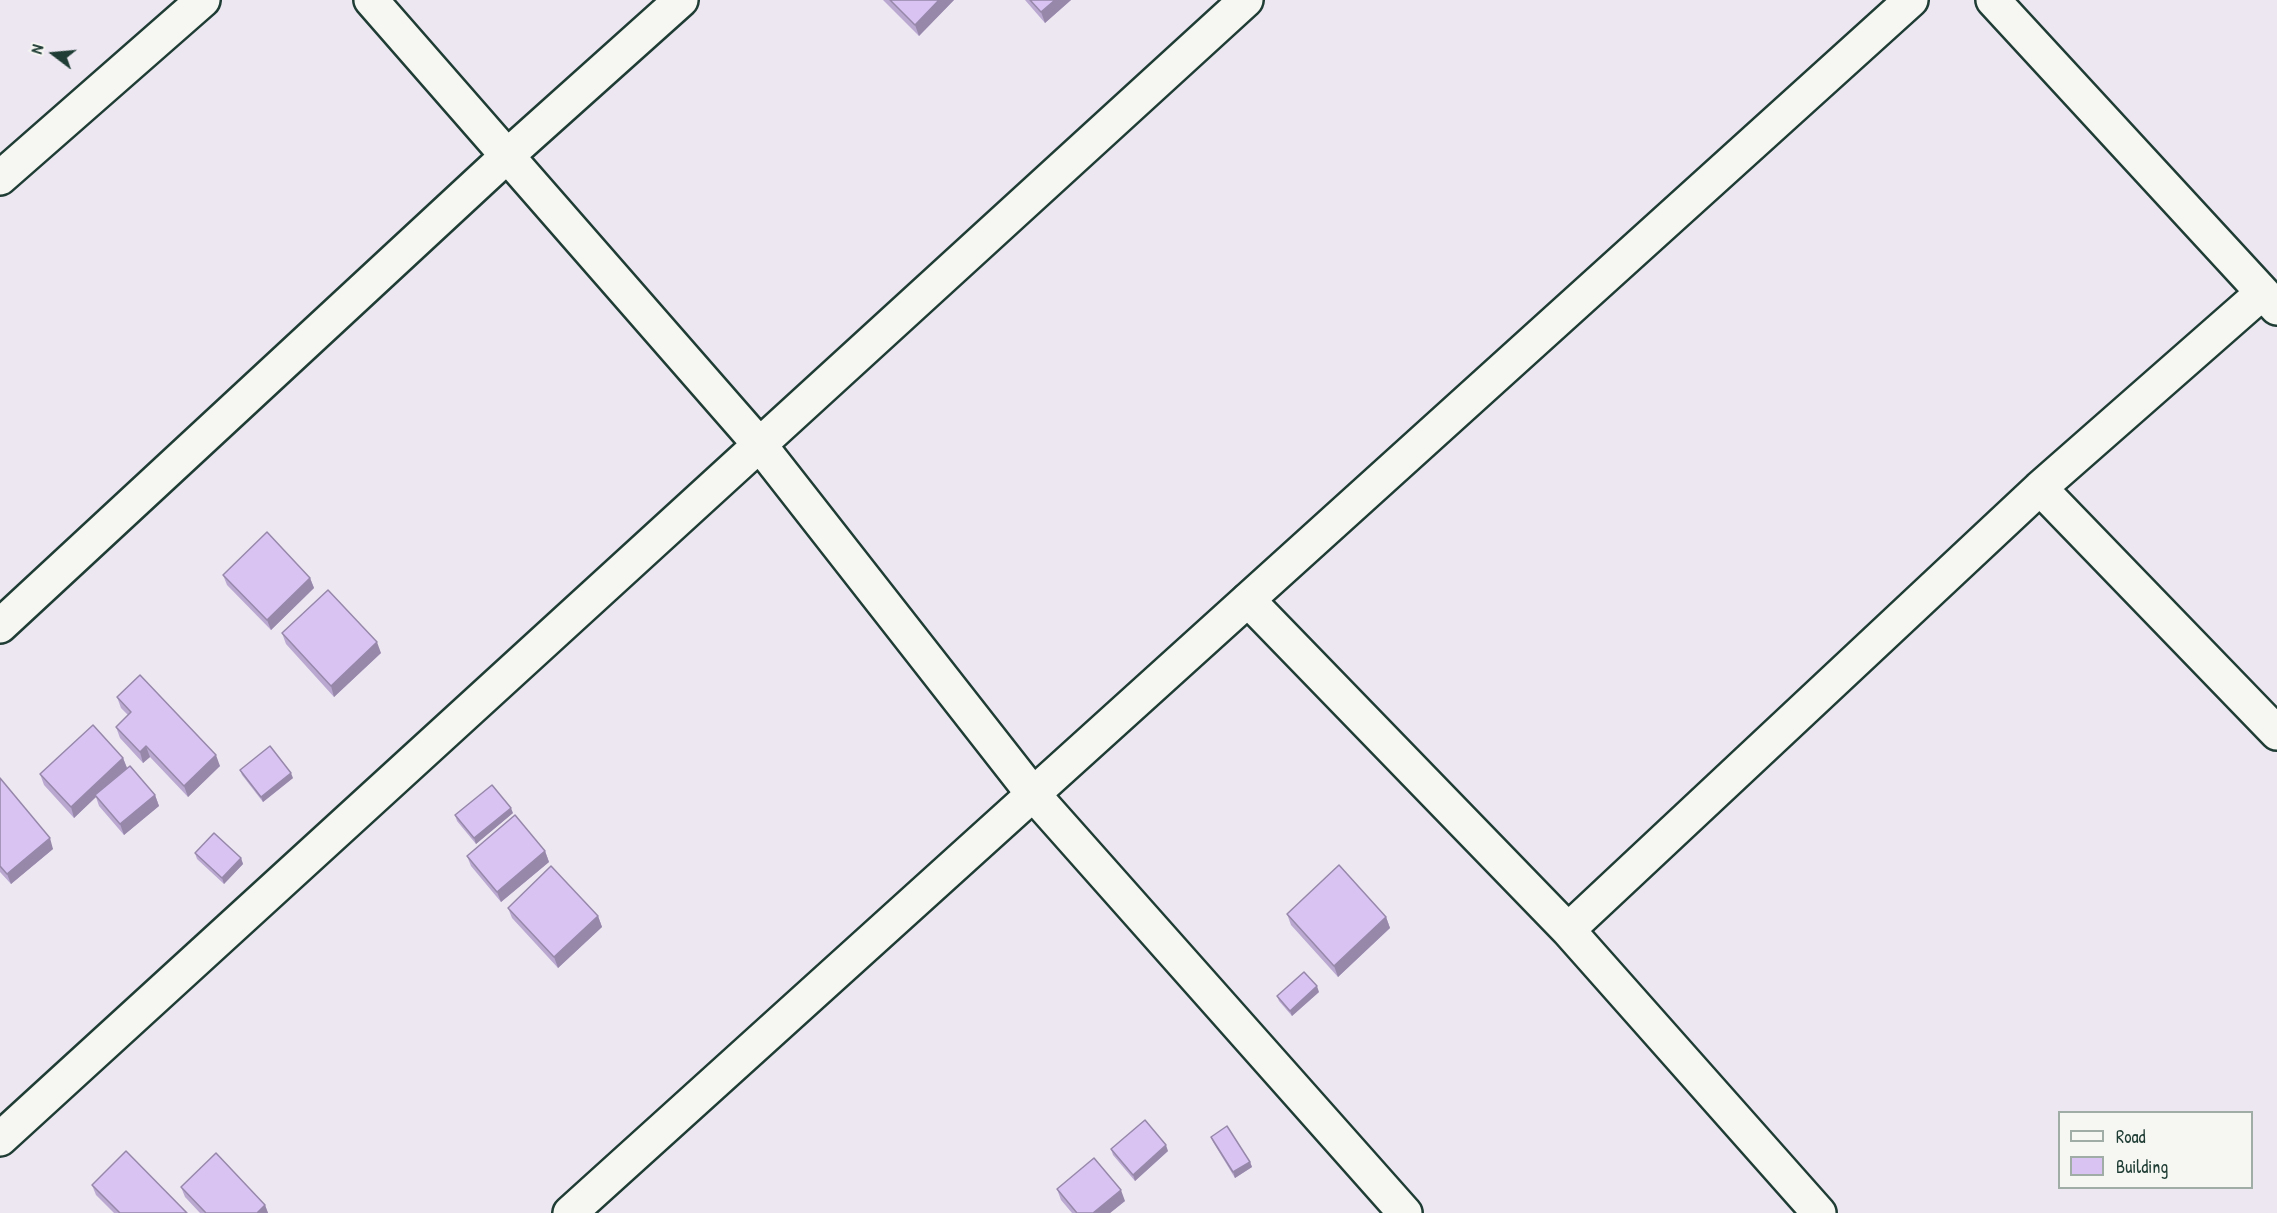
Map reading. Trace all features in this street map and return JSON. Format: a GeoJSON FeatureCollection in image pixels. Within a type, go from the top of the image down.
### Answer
{"type":"FeatureCollection","features":[{"type":"Feature","properties":{"kind":"street"},"geometry":{"type":"LineString","coordinates":[[0,178],[203,0]]}},
{"type":"Feature","properties":{"kind":"street"},"geometry":{"type":"LineString","coordinates":[[371,0],[759,444],[1033,794],[1405,1213]]}},
{"type":"Feature","properties":{"kind":"street"},"geometry":{"type":"LineString","coordinates":[[0,626],[507,156],[681,0]]}},
{"type":"Feature","properties":{"kind":"street"},"geometry":{"type":"LineString","coordinates":[[3,1131],[1246,0]]}},
{"type":"Feature","properties":{"kind":"street"},"geometry":{"type":"LineString","coordinates":[[570,1213],[1911,0]]}},
{"type":"Feature","properties":{"kind":"street"},"geometry":{"type":"LineString","coordinates":[[1568,930],[2040,488],[2270,300],[1993,0]]}},
{"type":"Feature","properties":{"kind":"street"},"geometry":{"type":"LineString","coordinates":[[2040,488],[2277,733]]}},
{"type":"Feature","properties":{"kind":"street"},"geometry":{"type":"LineString","coordinates":[[1248,600],[1568,930],[1819,1213]]}},
{"type":"Feature","properties":{"kind":"building"},"geometry":{"type":"Polygon","coordinates":[[[890,0],[939,0],[915,25],[890,0]]]}},
{"type":"Feature","properties":{"kind":"building"},"geometry":{"type":"Polygon","coordinates":[[[1030,0],[1055,0],[1041,12],[1030,0]]]}},
{"type":"Feature","properties":{"kind":"building"},"geometry":{"type":"Polygon","coordinates":[[[267,532],[310,578],[267,620],[223,575],[267,532]]]}},
{"type":"Feature","properties":{"kind":"building"},"geometry":{"type":"Polygon","coordinates":[[[328,590],[377,642],[331,686],[282,633],[328,590]]]}},
{"type":"Feature","properties":{"kind":"building"},"geometry":{"type":"Polygon","coordinates":[[[140,675],[216,755],[184,786],[146,746],[140,752],[116,727],[131,712],[117,697],[140,675]]]}},
{"type":"Feature","properties":{"kind":"building"},"geometry":{"type":"Polygon","coordinates":[[[93,725],[123,758],[71,807],[40,774],[93,725]]]}},
{"type":"Feature","properties":{"kind":"building"},"geometry":{"type":"Polygon","coordinates":[[[270,746],[291,773],[261,797],[240,770],[270,746]]]}},
{"type":"Feature","properties":{"kind":"building"},"geometry":{"type":"Polygon","coordinates":[[[130,766],[155,795],[120,824],[95,795],[130,766]]]}},
{"type":"Feature","properties":{"kind":"building"},"geometry":{"type":"Polygon","coordinates":[[[0,778],[50,838],[7,874],[0,866],[0,778]]]}},
{"type":"Feature","properties":{"kind":"building"},"geometry":{"type":"Polygon","coordinates":[[[492,785],[511,808],[474,838],[455,815],[492,785]]]}},
{"type":"Feature","properties":{"kind":"building"},"geometry":{"type":"Polygon","coordinates":[[[515,815],[545,851],[497,892],[467,856],[515,815]]]}},
{"type":"Feature","properties":{"kind":"building"},"geometry":{"type":"Polygon","coordinates":[[[214,833],[241,858],[222,878],[195,853],[214,833]]]}},
{"type":"Feature","properties":{"kind":"building"},"geometry":{"type":"Polygon","coordinates":[[[1339,865],[1386,917],[1334,966],[1287,914],[1339,865]]]}},
{"type":"Feature","properties":{"kind":"building"},"geometry":{"type":"Polygon","coordinates":[[[551,866],[598,916],[554,957],[508,908],[551,866]]]}},
{"type":"Feature","properties":{"kind":"building"},"geometry":{"type":"Polygon","coordinates":[[[1304,972],[1317,986],[1290,1011],[1277,996],[1304,972]]]}},
{"type":"Feature","properties":{"kind":"building"},"geometry":{"type":"Polygon","coordinates":[[[1145,1120],[1166,1145],[1133,1175],[1111,1149],[1145,1120]]]}},
{"type":"Feature","properties":{"kind":"building"},"geometry":{"type":"Polygon","coordinates":[[[1227,1126],[1250,1162],[1233,1172],[1211,1137],[1227,1126]]]}},
{"type":"Feature","properties":{"kind":"building"},"geometry":{"type":"Polygon","coordinates":[[[126,1151],[187,1213],[120,1213],[92,1185],[126,1151]]]}},
{"type":"Feature","properties":{"kind":"building"},"geometry":{"type":"Polygon","coordinates":[[[216,1153],[265,1205],[257,1213],[206,1213],[181,1187],[216,1153]]]}},
{"type":"Feature","properties":{"kind":"building"},"geometry":{"type":"Polygon","coordinates":[[[1094,1158],[1121,1190],[1093,1213],[1077,1213],[1057,1189],[1094,1158]]]}}]}
